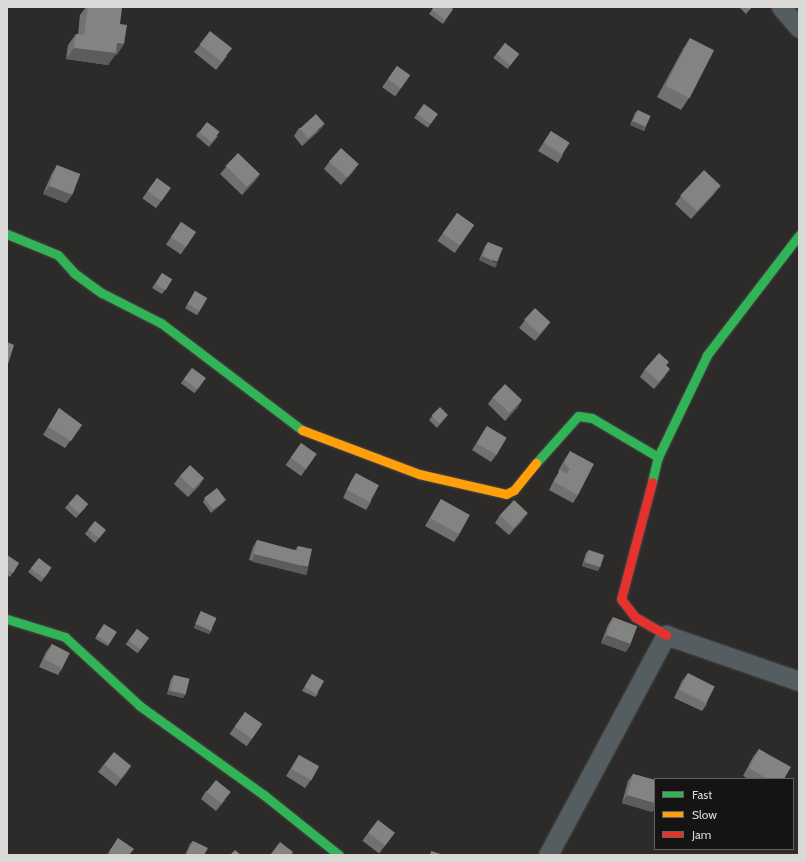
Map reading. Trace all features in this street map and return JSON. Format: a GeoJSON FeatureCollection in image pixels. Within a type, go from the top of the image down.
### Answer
{"type":"FeatureCollection","features":[{"type":"Feature","properties":{"kind":"street"},"geometry":{"type":"LineString","coordinates":[[781,7],[799,28]]}},
{"type":"Feature","properties":{"kind":"street"},"geometry":{"type":"LineString","coordinates":[[7,234],[58,255],[74,273],[102,293],[161,323],[297,428],[367,457],[419,474],[506,494],[514,490],[559,433],[578,416],[592,418],[658,457]]}},
{"type":"Feature","properties":{"kind":"street"},"geometry":{"type":"LineString","coordinates":[[799,235],[707,355],[658,457],[622,599],[635,617],[666,635],[799,681]]}},
{"type":"Feature","properties":{"kind":"street"},"geometry":{"type":"LineString","coordinates":[[7,619],[65,638],[146,711],[264,795],[339,855]]}},
{"type":"Feature","properties":{"kind":"street"},"geometry":{"type":"LineString","coordinates":[[548,855],[666,635]]}},
{"type":"Feature","properties":{"kind":"building"},"geometry":{"type":"Polygon","coordinates":[[[88,7],[122,8],[120,24],[127,25],[124,44],[117,43],[116,53],[74,48],[76,34],[84,35],[88,7]]]}},
{"type":"Feature","properties":{"kind":"building"},"geometry":{"type":"Polygon","coordinates":[[[434,7],[451,7],[453,9],[445,20],[432,10],[434,7]]]}},
{"type":"Feature","properties":{"kind":"building"},"geometry":{"type":"Polygon","coordinates":[[[210,31],[232,48],[222,62],[200,44],[210,31]]]}},
{"type":"Feature","properties":{"kind":"building"},"geometry":{"type":"Polygon","coordinates":[[[690,38],[714,50],[690,98],[665,86],[690,38]]]}},
{"type":"Feature","properties":{"kind":"building"},"geometry":{"type":"Polygon","coordinates":[[[505,43],[519,54],[511,65],[496,54],[505,43]]]}},
{"type":"Feature","properties":{"kind":"building"},"geometry":{"type":"Polygon","coordinates":[[[397,66],[410,75],[401,88],[388,79],[397,66]]]}},
{"type":"Feature","properties":{"kind":"building"},"geometry":{"type":"Polygon","coordinates":[[[424,104],[438,114],[431,124],[417,114],[424,104]]]}},
{"type":"Feature","properties":{"kind":"building"},"geometry":{"type":"Polygon","coordinates":[[[638,110],[651,116],[646,127],[633,121],[638,110]]]}},
{"type":"Feature","properties":{"kind":"building"},"geometry":{"type":"Polygon","coordinates":[[[316,114],[325,124],[308,138],[300,129],[316,114]]]}},
{"type":"Feature","properties":{"kind":"building"},"geometry":{"type":"Polygon","coordinates":[[[207,122],[220,132],[212,142],[199,132],[207,122]]]}},
{"type":"Feature","properties":{"kind":"building"},"geometry":{"type":"Polygon","coordinates":[[[551,131],[570,143],[562,155],[544,143],[551,131]]]}},
{"type":"Feature","properties":{"kind":"building"},"geometry":{"type":"Polygon","coordinates":[[[341,148],[359,164],[347,177],[329,161],[341,148]]]}},
{"type":"Feature","properties":{"kind":"building"},"geometry":{"type":"Polygon","coordinates":[[[238,153],[260,174],[247,187],[225,166],[238,153]]]}},
{"type":"Feature","properties":{"kind":"building"},"geometry":{"type":"Polygon","coordinates":[[[57,165],[80,174],[72,194],[49,186],[57,165]]]}},
{"type":"Feature","properties":{"kind":"building"},"geometry":{"type":"Polygon","coordinates":[[[704,170],[721,186],[697,211],[680,196],[704,170]]]}},
{"type":"Feature","properties":{"kind":"building"},"geometry":{"type":"Polygon","coordinates":[[[157,178],[171,188],[161,201],[148,191],[157,178]]]}},
{"type":"Feature","properties":{"kind":"building"},"geometry":{"type":"Polygon","coordinates":[[[457,213],[474,225],[460,246],[443,233],[457,213]]]}},
{"type":"Feature","properties":{"kind":"building"},"geometry":{"type":"Polygon","coordinates":[[[181,222],[196,232],[186,247],[171,237],[181,222]]]}},
{"type":"Feature","properties":{"kind":"building"},"geometry":{"type":"Polygon","coordinates":[[[488,242],[503,248],[497,262],[482,256],[488,242]]]}},
{"type":"Feature","properties":{"kind":"building"},"geometry":{"type":"Polygon","coordinates":[[[162,273],[172,279],[166,290],[155,284],[162,273]]]}},
{"type":"Feature","properties":{"kind":"building"},"geometry":{"type":"Polygon","coordinates":[[[195,291],[207,298],[200,311],[188,304],[195,291]]]}},
{"type":"Feature","properties":{"kind":"building"},"geometry":{"type":"Polygon","coordinates":[[[535,308],[550,322],[539,334],[524,320],[535,308]]]}},
{"type":"Feature","properties":{"kind":"building"},"geometry":{"type":"Polygon","coordinates":[[[7,342],[14,345],[8,364],[7,364],[7,342]]]}},
{"type":"Feature","properties":{"kind":"building"},"geometry":{"type":"Polygon","coordinates":[[[659,353],[669,362],[666,365],[670,369],[659,382],[645,369],[659,353]]]}},
{"type":"Feature","properties":{"kind":"building"},"geometry":{"type":"Polygon","coordinates":[[[192,368],[206,378],[198,389],[184,379],[192,368]]]}},
{"type":"Feature","properties":{"kind":"building"},"geometry":{"type":"Polygon","coordinates":[[[505,384],[522,400],[510,413],[493,397],[505,384]]]}},
{"type":"Feature","properties":{"kind":"building"},"geometry":{"type":"Polygon","coordinates":[[[440,407],[448,415],[439,423],[432,415],[440,407]]]}},
{"type":"Feature","properties":{"kind":"building"},"geometry":{"type":"Polygon","coordinates":[[[59,408],[82,425],[71,441],[48,427],[59,408]]]}},
{"type":"Feature","properties":{"kind":"building"},"geometry":{"type":"Polygon","coordinates":[[[487,426],[507,438],[496,455],[477,443],[487,426]]]}},
{"type":"Feature","properties":{"kind":"building"},"geometry":{"type":"Polygon","coordinates":[[[301,443],[317,454],[306,469],[291,458],[301,443]]]}},
{"type":"Feature","properties":{"kind":"building"},"geometry":{"type":"Polygon","coordinates":[[[570,451],[594,464],[578,495],[554,482],[560,470],[566,474],[570,469],[564,463],[570,451]]]}},
{"type":"Feature","properties":{"kind":"building"},"geometry":{"type":"Polygon","coordinates":[[[190,465],[204,478],[194,489],[180,476],[190,465]]]}},
{"type":"Feature","properties":{"kind":"building"},"geometry":{"type":"Polygon","coordinates":[[[356,473],[379,485],[370,502],[347,490],[356,473]]]}},
{"type":"Feature","properties":{"kind":"building"},"geometry":{"type":"Polygon","coordinates":[[[217,488],[226,500],[213,510],[204,498],[217,488]]]}},
{"type":"Feature","properties":{"kind":"building"},"geometry":{"type":"Polygon","coordinates":[[[77,494],[88,504],[79,514],[68,504],[77,494]]]}},
{"type":"Feature","properties":{"kind":"building"},"geometry":{"type":"Polygon","coordinates":[[[441,499],[470,515],[459,534],[430,518],[441,499]]]}},
{"type":"Feature","properties":{"kind":"building"},"geometry":{"type":"Polygon","coordinates":[[[514,500],[528,513],[514,528],[500,515],[514,500]]]}},
{"type":"Feature","properties":{"kind":"building"},"geometry":{"type":"Polygon","coordinates":[[[95,521],[106,530],[99,538],[88,530],[95,521]]]}},
{"type":"Feature","properties":{"kind":"building"},"geometry":{"type":"Polygon","coordinates":[[[257,540],[297,551],[298,546],[312,549],[308,567],[254,554],[257,540]]]}},
{"type":"Feature","properties":{"kind":"building"},"geometry":{"type":"Polygon","coordinates":[[[589,550],[604,555],[600,567],[585,562],[589,550]]]}},
{"type":"Feature","properties":{"kind":"building"},"geometry":{"type":"Polygon","coordinates":[[[7,555],[19,563],[13,573],[7,569],[7,555]]]}},
{"type":"Feature","properties":{"kind":"building"},"geometry":{"type":"Polygon","coordinates":[[[39,558],[52,568],[44,578],[31,568],[39,558]]]}},
{"type":"Feature","properties":{"kind":"building"},"geometry":{"type":"Polygon","coordinates":[[[201,611],[217,618],[211,631],[195,624],[201,611]]]}},
{"type":"Feature","properties":{"kind":"building"},"geometry":{"type":"Polygon","coordinates":[[[613,617],[637,626],[630,644],[606,635],[613,617]]]}},
{"type":"Feature","properties":{"kind":"building"},"geometry":{"type":"Polygon","coordinates":[[[104,624],[117,632],[109,644],[97,636],[104,624]]]}},
{"type":"Feature","properties":{"kind":"building"},"geometry":{"type":"Polygon","coordinates":[[[137,629],[149,638],[141,649],[129,640],[137,629]]]}},
{"type":"Feature","properties":{"kind":"building"},"geometry":{"type":"Polygon","coordinates":[[[52,644],[70,653],[62,668],[44,659],[52,644]]]}},
{"type":"Feature","properties":{"kind":"building"},"geometry":{"type":"Polygon","coordinates":[[[688,673],[715,687],[706,704],[679,690],[688,673]]]}},
{"type":"Feature","properties":{"kind":"building"},"geometry":{"type":"Polygon","coordinates":[[[312,674],[324,681],[317,694],[304,687],[312,674]]]}},
{"type":"Feature","properties":{"kind":"building"},"geometry":{"type":"Polygon","coordinates":[[[174,675],[190,679],[186,694],[170,691],[174,675]]]}},
{"type":"Feature","properties":{"kind":"building"},"geometry":{"type":"Polygon","coordinates":[[[245,712],[262,724],[252,739],[235,727],[245,712]]]}},
{"type":"Feature","properties":{"kind":"building"},"geometry":{"type":"Polygon","coordinates":[[[759,749],[791,767],[785,778],[766,778],[749,768],[759,749]]]}},
{"type":"Feature","properties":{"kind":"building"},"geometry":{"type":"Polygon","coordinates":[[[114,752],[131,766],[121,778],[104,764],[114,752]]]}},
{"type":"Feature","properties":{"kind":"building"},"geometry":{"type":"Polygon","coordinates":[[[299,755],[319,766],[311,780],[291,769],[299,755]]]}},
{"type":"Feature","properties":{"kind":"building"},"geometry":{"type":"Polygon","coordinates":[[[633,774],[654,780],[654,803],[627,795],[633,774]]]}},
{"type":"Feature","properties":{"kind":"building"},"geometry":{"type":"Polygon","coordinates":[[[216,780],[231,792],[221,804],[207,792],[216,780]]]}},
{"type":"Feature","properties":{"kind":"building"},"geometry":{"type":"Polygon","coordinates":[[[378,820],[395,833],[385,845],[368,833],[378,820]]]}},
{"type":"Feature","properties":{"kind":"building"},"geometry":{"type":"Polygon","coordinates":[[[118,838],[134,849],[129,855],[114,855],[109,852],[118,838]]]}},
{"type":"Feature","properties":{"kind":"building"},"geometry":{"type":"Polygon","coordinates":[[[193,841],[208,848],[204,855],[187,854],[193,841]]]}},
{"type":"Feature","properties":{"kind":"building"},"geometry":{"type":"Polygon","coordinates":[[[280,842],[293,852],[291,855],[271,854],[280,842]]]}},
{"type":"Feature","properties":{"kind":"building"},"geometry":{"type":"Polygon","coordinates":[[[235,850],[241,855],[230,855],[235,850]]]}},
{"type":"Feature","properties":{"kind":"building"},"geometry":{"type":"Polygon","coordinates":[[[431,851],[444,855],[430,855],[431,851]]]}},
{"type":"Feature","properties":{"kind":"traffic: fast"},"geometry":{"type":"LineString","coordinates":[[7,234],[58,255],[74,273],[102,293],[161,323],[302,430]]}},
{"type":"Feature","properties":{"kind":"traffic: fast"},"geometry":{"type":"LineString","coordinates":[[652,482],[658,457],[707,355],[799,235]]}},
{"type":"Feature","properties":{"kind":"traffic: fast"},"geometry":{"type":"LineString","coordinates":[[536,463],[578,416],[592,418],[658,457]]}},
{"type":"Feature","properties":{"kind":"traffic: fast"},"geometry":{"type":"LineString","coordinates":[[7,619],[65,637],[140,706],[264,795],[339,855]]}},
{"type":"Feature","properties":{"kind":"traffic: slow"},"geometry":{"type":"LineString","coordinates":[[302,430],[419,474],[506,494],[514,490],[536,463]]}},
{"type":"Feature","properties":{"kind":"traffic: jam"},"geometry":{"type":"LineString","coordinates":[[652,482],[621,599],[635,617],[666,635]]}}]}
